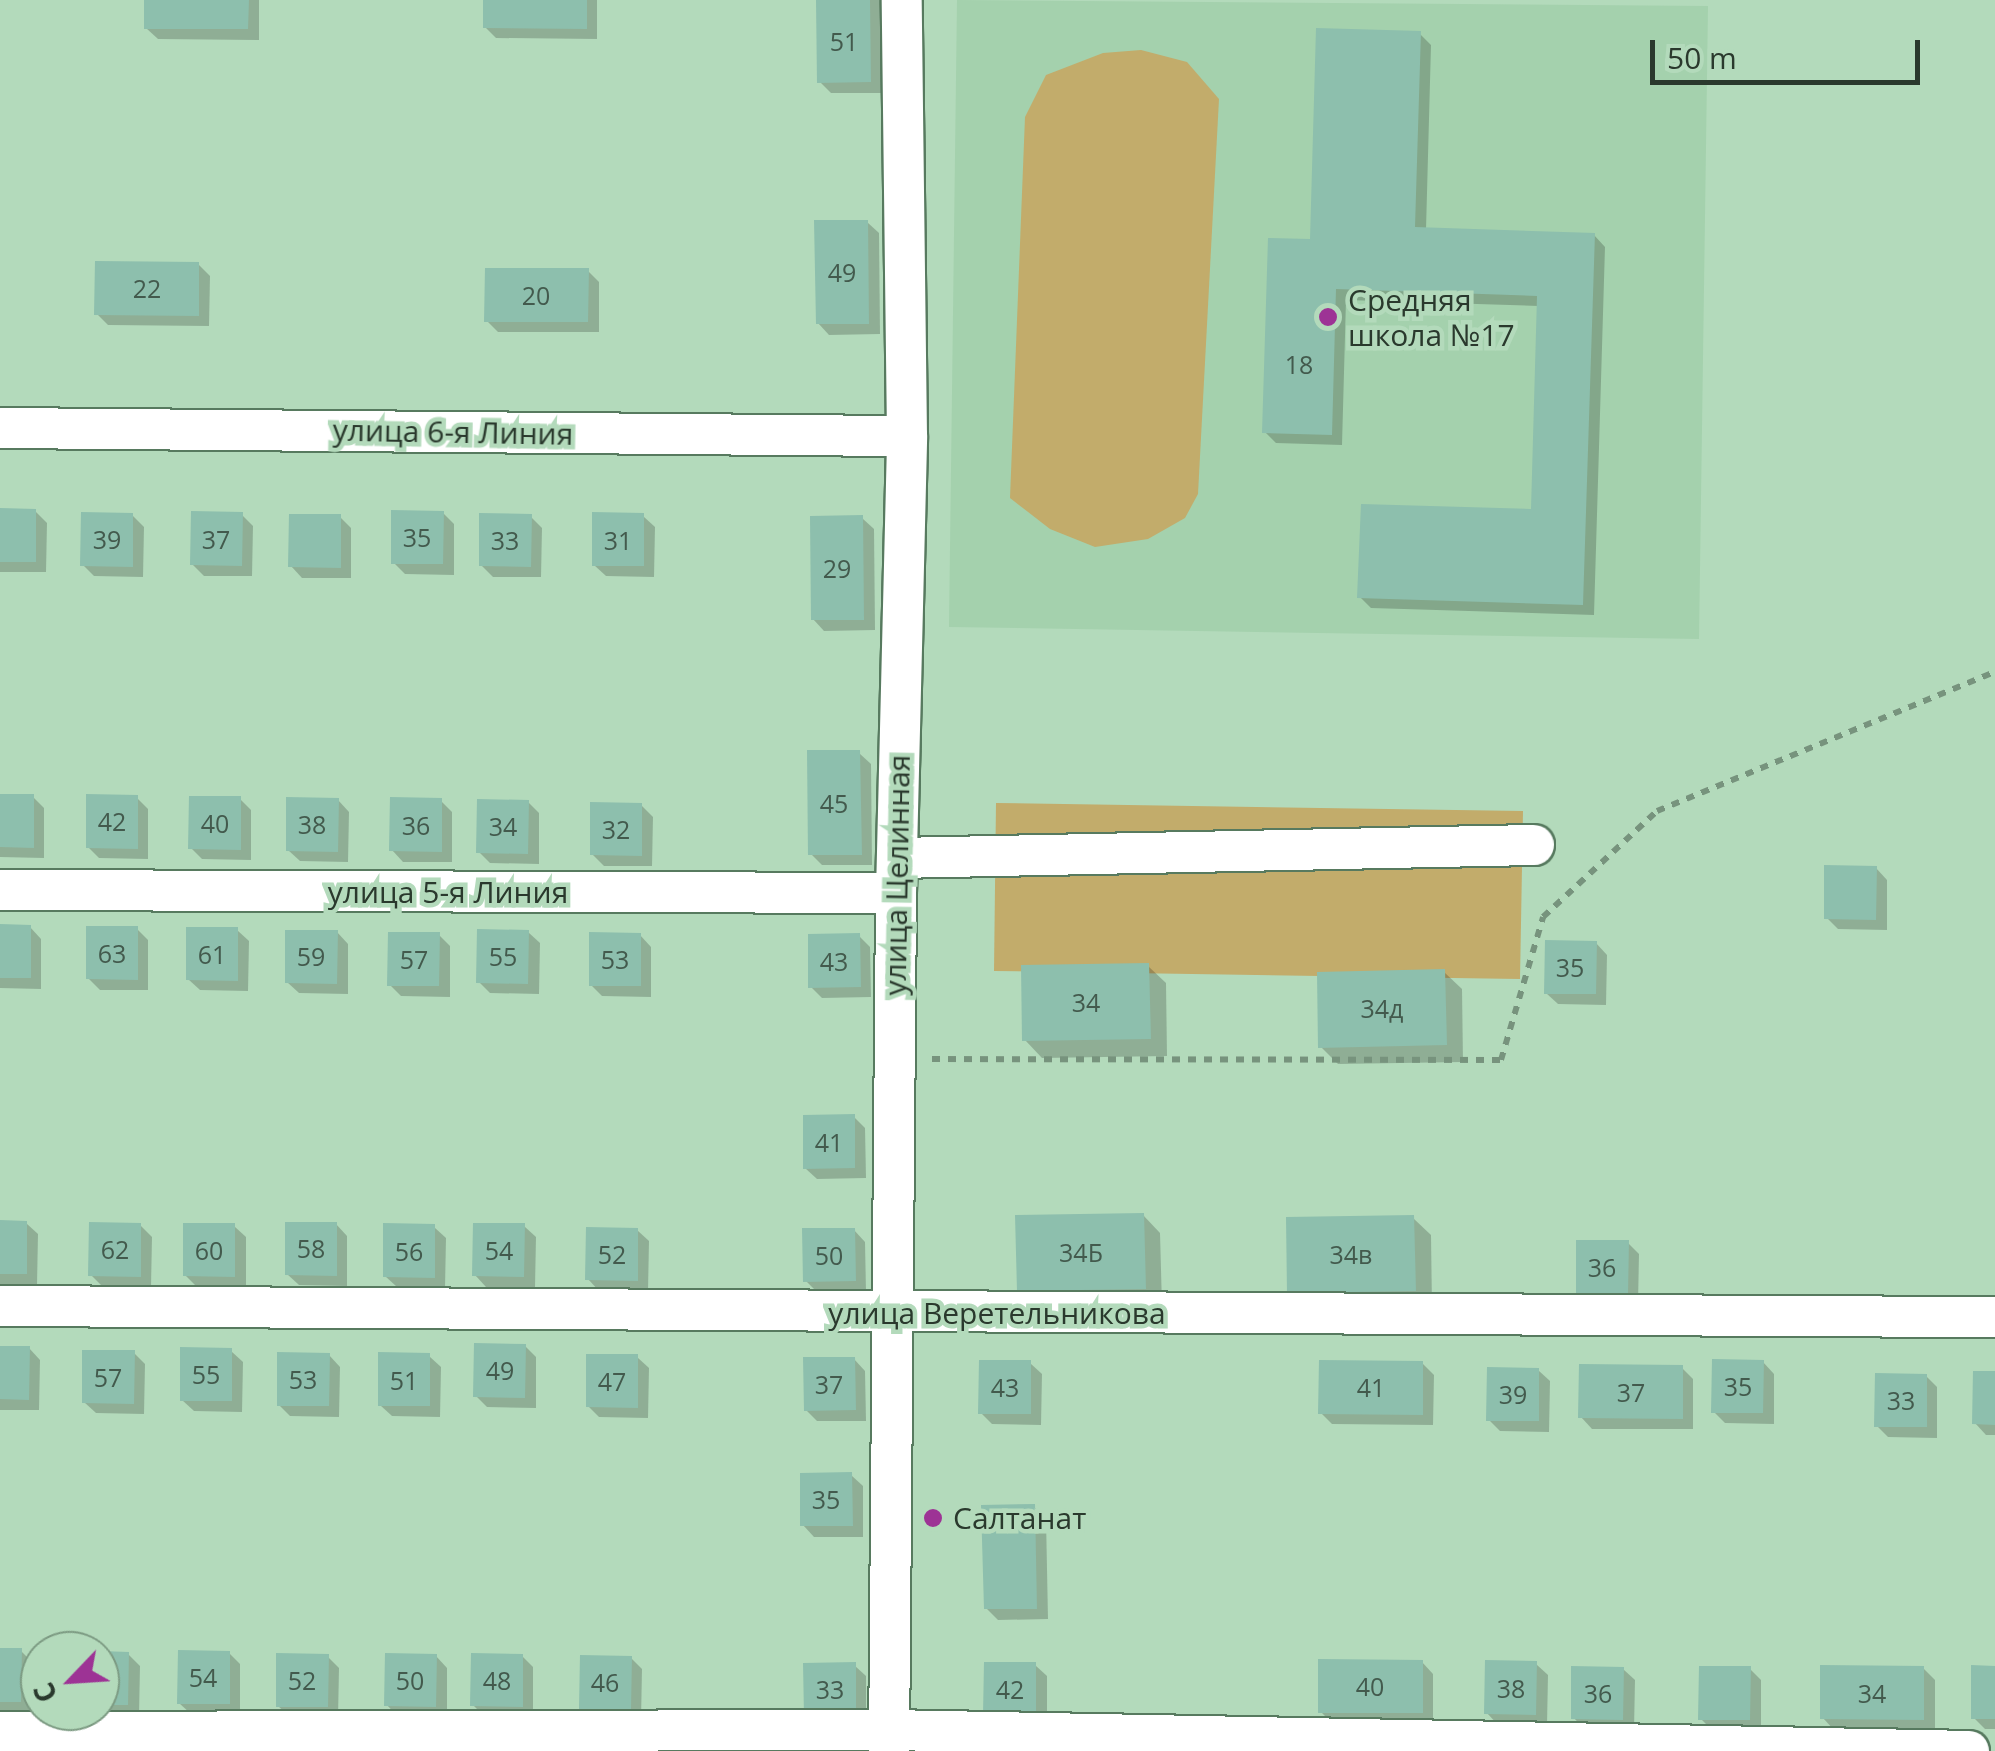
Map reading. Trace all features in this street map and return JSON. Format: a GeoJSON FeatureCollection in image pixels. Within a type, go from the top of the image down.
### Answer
{"type":"FeatureCollection","features":[{"type":"Feature","properties":{"kind":"street","name":"улица Целинная"},"geometry":{"type":"LineString","coordinates":[[889,1740],[896,1312],[896,876],[907,436],[902,0]]}},
{"type":"Feature","properties":{"kind":"street","name":"улица 6-я Линия"},"geometry":{"type":"LineString","coordinates":[[0,428],[907,436]]}},
{"type":"Feature","properties":{"kind":"street","name":"улица 5-я Линия"},"geometry":{"type":"LineString","coordinates":[[0,890],[896,876],[1534,845]]}},
{"type":"Feature","properties":{"kind":"street","name":"улица Веретельникова"},"geometry":{"type":"LineString","coordinates":[[0,1306],[1995,1317]]}},
{"type":"Feature","properties":{"kind":"street"},"geometry":{"type":"LineString","coordinates":[[0,1732],[1969,1751]]}},
{"type":"Feature","properties":{"kind":"path"},"geometry":{"type":"LineString","coordinates":[[894,1058],[1501,1060],[1543,917],[1657,811],[1995,672]]}},
{"type":"Feature","properties":{"kind":"shaded area","name":"Средняя школа №17"},"geometry":{"type":"Polygon","coordinates":[[[957,0],[1708,6],[1699,639],[949,627],[957,0]]]}},
{"type":"Feature","properties":{"kind":"shaded area"},"geometry":{"type":"Polygon","coordinates":[[[1141,50],[1187,62],[1219,99],[1198,494],[1185,518],[1148,539],[1095,547],[1050,529],[1010,498],[1025,117],[1046,75],[1103,53],[1141,50]]]}},
{"type":"Feature","properties":{"kind":"shaded area"},"geometry":{"type":"Polygon","coordinates":[[[996,803],[1523,811],[1520,979],[994,971],[996,803]]]}},
{"type":"Feature","properties":{"kind":"building"},"geometry":{"type":"Polygon","coordinates":[[[144,0],[249,0],[248,29],[144,29],[144,0]]]}},
{"type":"Feature","properties":{"kind":"building"},"geometry":{"type":"Polygon","coordinates":[[[483,0],[587,0],[587,29],[483,28],[483,0]]]}},
{"type":"Feature","properties":{"kind":"building"},"geometry":{"type":"Polygon","coordinates":[[[816,0],[870,0],[871,82],[817,83],[816,0]]]}},
{"type":"Feature","properties":{"kind":"building","name":"Средняя школа №17"},"geometry":{"type":"Polygon","coordinates":[[[1316,28],[1421,31],[1415,227],[1595,233],[1583,605],[1357,598],[1361,504],[1531,509],[1537,296],[1336,289],[1332,435],[1262,433],[1268,238],[1310,239],[1316,28]]]}},
{"type":"Feature","properties":{"kind":"building"},"geometry":{"type":"Polygon","coordinates":[[[814,220],[868,220],[869,324],[816,324],[814,220]]]}},
{"type":"Feature","properties":{"kind":"building"},"geometry":{"type":"Polygon","coordinates":[[[95,261],[199,262],[199,316],[94,315],[95,261]]]}},
{"type":"Feature","properties":{"kind":"building"},"geometry":{"type":"Polygon","coordinates":[[[485,268],[589,268],[588,322],[484,322],[485,268]]]}},
{"type":"Feature","properties":{"kind":"building"},"geometry":{"type":"Polygon","coordinates":[[[0,508],[36,509],[36,562],[0,562],[0,508]]]}},
{"type":"Feature","properties":{"kind":"building"},"geometry":{"type":"Polygon","coordinates":[[[391,510],[444,511],[443,564],[391,564],[391,510]]]}},
{"type":"Feature","properties":{"kind":"building"},"geometry":{"type":"Polygon","coordinates":[[[191,511],[243,512],[242,566],[190,565],[191,511]]]}},
{"type":"Feature","properties":{"kind":"building"},"geometry":{"type":"Polygon","coordinates":[[[81,512],[133,513],[133,567],[80,566],[81,512]]]}},
{"type":"Feature","properties":{"kind":"building"},"geometry":{"type":"Polygon","coordinates":[[[592,512],[644,513],[644,566],[592,566],[592,512]]]}},
{"type":"Feature","properties":{"kind":"building"},"geometry":{"type":"Polygon","coordinates":[[[479,513],[532,514],[531,567],[479,566],[479,513]]]}},
{"type":"Feature","properties":{"kind":"building"},"geometry":{"type":"Polygon","coordinates":[[[289,514],[341,514],[341,568],[288,567],[289,514]]]}},
{"type":"Feature","properties":{"kind":"building"},"geometry":{"type":"Polygon","coordinates":[[[863,515],[864,620],[811,620],[810,516],[863,515]]]}},
{"type":"Feature","properties":{"kind":"building"},"geometry":{"type":"Polygon","coordinates":[[[807,750],[860,750],[862,855],[808,855],[807,750]]]}},
{"type":"Feature","properties":{"kind":"building"},"geometry":{"type":"Polygon","coordinates":[[[0,794],[34,794],[34,848],[0,847],[0,794]]]}},
{"type":"Feature","properties":{"kind":"building"},"geometry":{"type":"Polygon","coordinates":[[[86,794],[138,795],[138,849],[86,848],[86,794]]]}},
{"type":"Feature","properties":{"kind":"building"},"geometry":{"type":"Polygon","coordinates":[[[189,796],[241,796],[241,850],[188,849],[189,796]]]}},
{"type":"Feature","properties":{"kind":"building"},"geometry":{"type":"Polygon","coordinates":[[[286,797],[339,798],[338,852],[286,851],[286,797]]]}},
{"type":"Feature","properties":{"kind":"building"},"geometry":{"type":"Polygon","coordinates":[[[390,797],[442,798],[442,852],[389,851],[390,797]]]}},
{"type":"Feature","properties":{"kind":"building"},"geometry":{"type":"Polygon","coordinates":[[[477,799],[529,800],[528,854],[476,853],[477,799]]]}},
{"type":"Feature","properties":{"kind":"building"},"geometry":{"type":"Polygon","coordinates":[[[590,802],[642,803],[642,856],[590,855],[590,802]]]}},
{"type":"Feature","properties":{"kind":"building"},"geometry":{"type":"Polygon","coordinates":[[[1824,865],[1877,866],[1876,920],[1824,919],[1824,865]]]}},
{"type":"Feature","properties":{"kind":"building"},"geometry":{"type":"Polygon","coordinates":[[[0,924],[31,925],[31,978],[0,978],[0,924]]]}},
{"type":"Feature","properties":{"kind":"building"},"geometry":{"type":"Polygon","coordinates":[[[86,926],[138,926],[138,980],[86,979],[86,926]]]}},
{"type":"Feature","properties":{"kind":"building"},"geometry":{"type":"Polygon","coordinates":[[[186,927],[238,927],[238,981],[186,980],[186,927]]]}},
{"type":"Feature","properties":{"kind":"building"},"geometry":{"type":"Polygon","coordinates":[[[477,929],[529,930],[528,984],[476,983],[477,929]]]}},
{"type":"Feature","properties":{"kind":"building"},"geometry":{"type":"Polygon","coordinates":[[[285,930],[338,930],[337,984],[285,983],[285,930]]]}},
{"type":"Feature","properties":{"kind":"building"},"geometry":{"type":"Polygon","coordinates":[[[388,932],[440,932],[439,986],[387,986],[388,932]]]}},
{"type":"Feature","properties":{"kind":"building"},"geometry":{"type":"Polygon","coordinates":[[[589,932],[641,933],[641,986],[589,986],[589,932]]]}},
{"type":"Feature","properties":{"kind":"building"},"geometry":{"type":"Polygon","coordinates":[[[860,933],[861,987],[808,988],[808,934],[860,933]]]}},
{"type":"Feature","properties":{"kind":"building"},"geometry":{"type":"Polygon","coordinates":[[[1545,940],[1597,941],[1596,994],[1544,994],[1545,940]]]}},
{"type":"Feature","properties":{"kind":"building"},"geometry":{"type":"Polygon","coordinates":[[[1149,963],[1151,1039],[1022,1041],[1021,965],[1149,963]]]}},
{"type":"Feature","properties":{"kind":"building"},"geometry":{"type":"Polygon","coordinates":[[[1445,969],[1447,1045],[1318,1048],[1317,972],[1445,969]]]}},
{"type":"Feature","properties":{"kind":"building"},"geometry":{"type":"Polygon","coordinates":[[[855,1114],[855,1168],[803,1169],[803,1115],[855,1114]]]}},
{"type":"Feature","properties":{"kind":"building"},"geometry":{"type":"Polygon","coordinates":[[[1144,1213],[1146,1289],[1017,1291],[1015,1215],[1144,1213]]]}},
{"type":"Feature","properties":{"kind":"building"},"geometry":{"type":"Polygon","coordinates":[[[1414,1215],[1416,1291],[1287,1293],[1286,1217],[1414,1215]]]}},
{"type":"Feature","properties":{"kind":"building"},"geometry":{"type":"Polygon","coordinates":[[[0,1220],[27,1221],[27,1274],[0,1274],[0,1220]]]}},
{"type":"Feature","properties":{"kind":"building"},"geometry":{"type":"Polygon","coordinates":[[[89,1222],[141,1223],[141,1277],[88,1276],[89,1222]]]}},
{"type":"Feature","properties":{"kind":"building"},"geometry":{"type":"Polygon","coordinates":[[[285,1222],[337,1222],[337,1276],[285,1275],[285,1222]]]}},
{"type":"Feature","properties":{"kind":"building"},"geometry":{"type":"Polygon","coordinates":[[[183,1223],[235,1223],[235,1277],[183,1276],[183,1223]]]}},
{"type":"Feature","properties":{"kind":"building"},"geometry":{"type":"Polygon","coordinates":[[[383,1223],[435,1224],[435,1278],[383,1277],[383,1223]]]}},
{"type":"Feature","properties":{"kind":"building"},"geometry":{"type":"Polygon","coordinates":[[[473,1223],[525,1223],[524,1277],[472,1276],[473,1223]]]}},
{"type":"Feature","properties":{"kind":"building"},"geometry":{"type":"Polygon","coordinates":[[[586,1227],[638,1228],[638,1281],[585,1280],[586,1227]]]}},
{"type":"Feature","properties":{"kind":"building"},"geometry":{"type":"Polygon","coordinates":[[[802,1228],[855,1228],[856,1281],[803,1282],[802,1228]]]}},
{"type":"Feature","properties":{"kind":"building"},"geometry":{"type":"Polygon","coordinates":[[[1576,1240],[1629,1240],[1628,1294],[1576,1293],[1576,1240]]]}},
{"type":"Feature","properties":{"kind":"building"},"geometry":{"type":"Polygon","coordinates":[[[474,1343],[526,1344],[525,1398],[473,1397],[474,1343]]]}},
{"type":"Feature","properties":{"kind":"building"},"geometry":{"type":"Polygon","coordinates":[[[0,1346],[30,1346],[29,1400],[0,1399],[0,1346]]]}},
{"type":"Feature","properties":{"kind":"building"},"geometry":{"type":"Polygon","coordinates":[[[180,1347],[232,1348],[232,1401],[180,1401],[180,1347]]]}},
{"type":"Feature","properties":{"kind":"building"},"geometry":{"type":"Polygon","coordinates":[[[82,1350],[135,1350],[134,1404],[82,1403],[82,1350]]]}},
{"type":"Feature","properties":{"kind":"building"},"geometry":{"type":"Polygon","coordinates":[[[277,1352],[330,1353],[329,1406],[277,1406],[277,1352]]]}},
{"type":"Feature","properties":{"kind":"building"},"geometry":{"type":"Polygon","coordinates":[[[378,1352],[430,1353],[430,1406],[378,1406],[378,1352]]]}},
{"type":"Feature","properties":{"kind":"building"},"geometry":{"type":"Polygon","coordinates":[[[586,1354],[638,1354],[638,1408],[586,1407],[586,1354]]]}},
{"type":"Feature","properties":{"kind":"building"},"geometry":{"type":"Polygon","coordinates":[[[803,1357],[855,1357],[856,1410],[804,1411],[803,1357]]]}},
{"type":"Feature","properties":{"kind":"building"},"geometry":{"type":"Polygon","coordinates":[[[1712,1359],[1764,1360],[1763,1413],[1711,1413],[1712,1359]]]}},
{"type":"Feature","properties":{"kind":"building"},"geometry":{"type":"Polygon","coordinates":[[[979,1360],[1031,1360],[1031,1414],[978,1414],[979,1360]]]}},
{"type":"Feature","properties":{"kind":"building"},"geometry":{"type":"Polygon","coordinates":[[[1319,1360],[1423,1361],[1423,1415],[1318,1414],[1319,1360]]]}},
{"type":"Feature","properties":{"kind":"building"},"geometry":{"type":"Polygon","coordinates":[[[1579,1364],[1683,1365],[1683,1419],[1578,1418],[1579,1364]]]}},
{"type":"Feature","properties":{"kind":"building"},"geometry":{"type":"Polygon","coordinates":[[[1487,1367],[1539,1368],[1539,1421],[1486,1421],[1487,1367]]]}},
{"type":"Feature","properties":{"kind":"building"},"geometry":{"type":"Polygon","coordinates":[[[1973,1371],[1995,1371],[1995,1425],[1972,1424],[1973,1371]]]}},
{"type":"Feature","properties":{"kind":"building"},"geometry":{"type":"Polygon","coordinates":[[[1875,1373],[1927,1374],[1927,1427],[1874,1427],[1875,1373]]]}},
{"type":"Feature","properties":{"kind":"building"},"geometry":{"type":"Polygon","coordinates":[[[852,1472],[853,1526],[800,1526],[800,1473],[852,1472]]]}},
{"type":"Feature","properties":{"kind":"building"},"geometry":{"type":"Polygon","coordinates":[[[1035,1504],[1037,1609],[984,1609],[981,1505],[1035,1504]]]}},
{"type":"Feature","properties":{"kind":"building"},"geometry":{"type":"Polygon","coordinates":[[[0,1648],[20,1648],[20,1702],[0,1702],[0,1648]]]}},
{"type":"Feature","properties":{"kind":"building"},"geometry":{"type":"Polygon","coordinates":[[[178,1650],[230,1651],[230,1704],[177,1704],[178,1650]]]}},
{"type":"Feature","properties":{"kind":"building"},"geometry":{"type":"Polygon","coordinates":[[[120,1652],[129,1652],[128,1705],[120,1705],[120,1652]]]}},
{"type":"Feature","properties":{"kind":"building"},"geometry":{"type":"Polygon","coordinates":[[[276,1653],[329,1654],[328,1707],[276,1707],[276,1653]]]}},
{"type":"Feature","properties":{"kind":"building"},"geometry":{"type":"Polygon","coordinates":[[[385,1653],[437,1654],[436,1707],[384,1706],[385,1653]]]}},
{"type":"Feature","properties":{"kind":"building"},"geometry":{"type":"Polygon","coordinates":[[[471,1653],[523,1654],[523,1707],[470,1706],[471,1653]]]}},
{"type":"Feature","properties":{"kind":"building"},"geometry":{"type":"Polygon","coordinates":[[[580,1655],[632,1656],[631,1709],[579,1709],[580,1655]]]}},
{"type":"Feature","properties":{"kind":"building"},"geometry":{"type":"Polygon","coordinates":[[[1318,1659],[1423,1660],[1423,1713],[1318,1713],[1318,1659]]]}},
{"type":"Feature","properties":{"kind":"building"},"geometry":{"type":"Polygon","coordinates":[[[1485,1660],[1537,1661],[1536,1715],[1484,1714],[1485,1660]]]}},
{"type":"Feature","properties":{"kind":"building"},"geometry":{"type":"Polygon","coordinates":[[[856,1662],[856,1716],[804,1716],[803,1663],[856,1662]]]}},
{"type":"Feature","properties":{"kind":"building"},"geometry":{"type":"Polygon","coordinates":[[[984,1662],[1036,1662],[1036,1716],[983,1715],[984,1662]]]}},
{"type":"Feature","properties":{"kind":"building"},"geometry":{"type":"Polygon","coordinates":[[[1820,1665],[1924,1666],[1924,1720],[1820,1719],[1820,1665]]]}},
{"type":"Feature","properties":{"kind":"building"},"geometry":{"type":"Polygon","coordinates":[[[1971,1665],[1995,1666],[1995,1719],[1971,1719],[1971,1665]]]}},
{"type":"Feature","properties":{"kind":"building"},"geometry":{"type":"Polygon","coordinates":[[[1571,1666],[1624,1667],[1623,1720],[1571,1719],[1571,1666]]]}},
{"type":"Feature","properties":{"kind":"building"},"geometry":{"type":"Polygon","coordinates":[[[1699,1666],[1751,1666],[1750,1720],[1698,1720],[1699,1666]]]}},
{"type":"Feature","properties":{"kind":"place","name":"Средняя школа №17"},"geometry":{"type":"Point","coordinates":[1328,317]}},
{"type":"Feature","properties":{"kind":"place","name":"Салтанат"},"geometry":{"type":"Point","coordinates":[933,1518]}}]}
